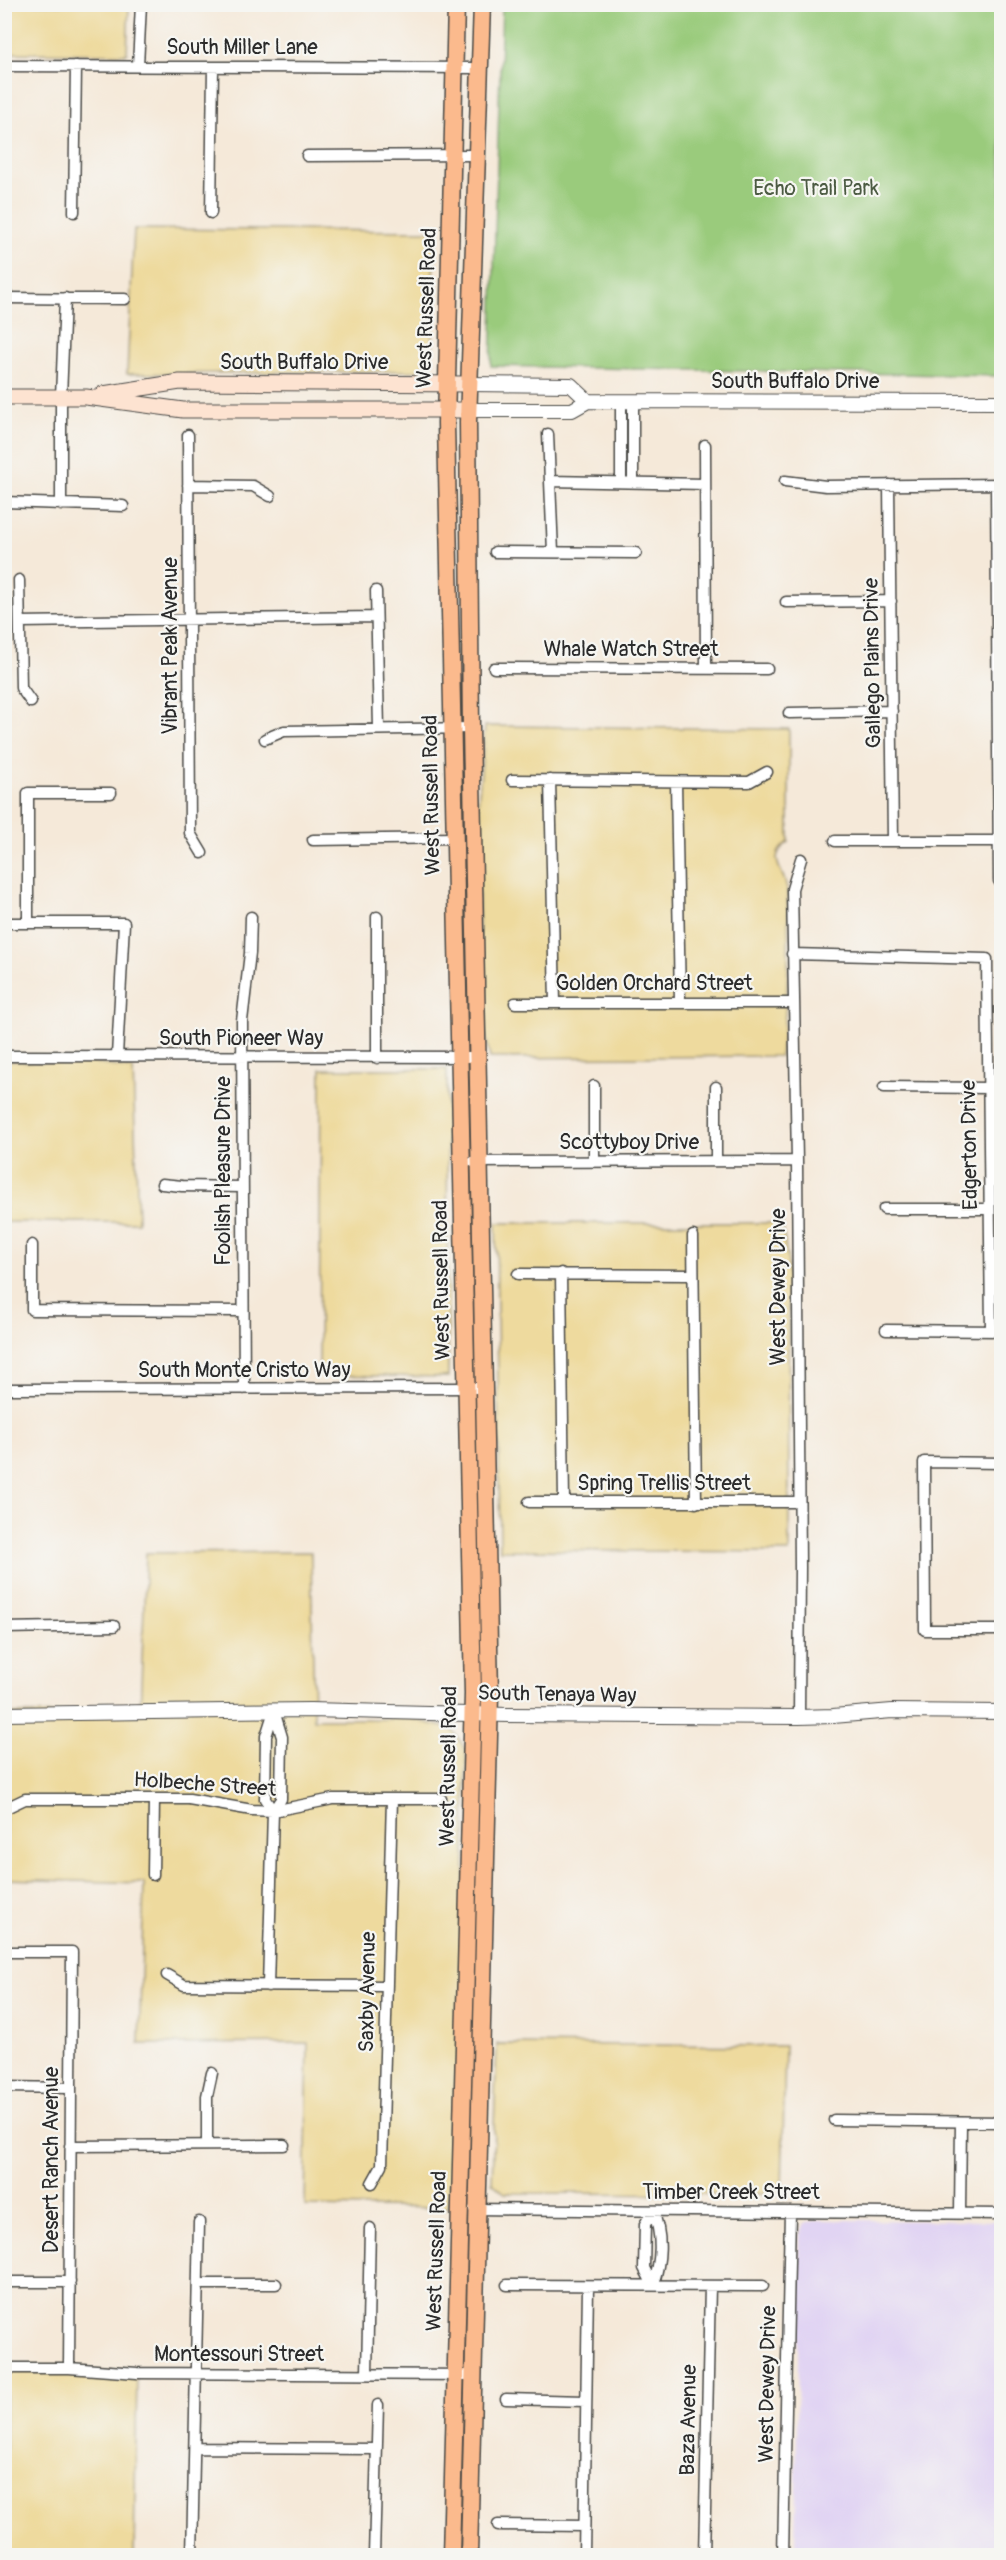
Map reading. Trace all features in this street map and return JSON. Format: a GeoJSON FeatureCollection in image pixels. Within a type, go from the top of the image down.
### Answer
{"type":"FeatureCollection","features":[{"type":"Feature","properties":{"kind":"main road","name":"West Russell Road"},"geometry":{"type":"LineString","coordinates":[[451,2556],[473,1714],[446,410],[456,4]]}},
{"type":"Feature","properties":{"kind":"main road","name":"West Russell Road"},"geometry":{"type":"LineString","coordinates":[[469,2556],[490,1715],[471,728],[468,410],[482,4]]}},
{"type":"Feature","properties":{"kind":"main road","name":"South Buffalo Drive"},"geometry":{"type":"LineString","coordinates":[[86,397],[180,382],[468,384]]}},
{"type":"Feature","properties":{"kind":"main road","name":"South Buffalo Drive"},"geometry":{"type":"LineString","coordinates":[[4,397],[86,397],[183,410],[468,410]]}},
{"type":"Feature","properties":{"kind":"street"},"geometry":{"type":"LineString","coordinates":[[138,66],[141,4]]}},
{"type":"Feature","properties":{"kind":"street","name":"South Miller Lane"},"geometry":{"type":"LineString","coordinates":[[4,66],[479,68]]}},
{"type":"Feature","properties":{"kind":"street"},"geometry":{"type":"LineString","coordinates":[[74,212],[76,66]]}},
{"type":"Feature","properties":{"kind":"street"},"geometry":{"type":"LineString","coordinates":[[211,213],[213,67]]}},
{"type":"Feature","properties":{"kind":"street"},"geometry":{"type":"LineString","coordinates":[[307,156],[476,155]]}},
{"type":"Feature","properties":{"kind":"street"},"geometry":{"type":"LineString","coordinates":[[4,298],[125,299]]}},
{"type":"Feature","properties":{"kind":"street"},"geometry":{"type":"LineString","coordinates":[[61,505],[61,396],[65,298]]}},
{"type":"Feature","properties":{"kind":"street","name":"South Buffalo Drive"},"geometry":{"type":"LineString","coordinates":[[468,384],[572,385],[588,401]]}},
{"type":"Feature","properties":{"kind":"street","name":"South Buffalo Drive"},"geometry":{"type":"LineString","coordinates":[[468,410],[572,410],[588,401],[1002,402]]}},
{"type":"Feature","properties":{"kind":"street"},"geometry":{"type":"LineString","coordinates":[[621,482],[627,402]]}},
{"type":"Feature","properties":{"kind":"street"},"geometry":{"type":"LineString","coordinates":[[627,402],[633,482]]}},
{"type":"Feature","properties":{"kind":"street"},"geometry":{"type":"LineString","coordinates":[[548,434],[553,552]]}},
{"type":"Feature","properties":{"kind":"street","name":"Vibrant Peak Avenue"},"geometry":{"type":"LineString","coordinates":[[188,435],[190,833],[202,854]]}},
{"type":"Feature","properties":{"kind":"street"},"geometry":{"type":"LineString","coordinates":[[705,446],[706,669]]}},
{"type":"Feature","properties":{"kind":"street"},"geometry":{"type":"LineString","coordinates":[[550,481],[705,484]]}},
{"type":"Feature","properties":{"kind":"street"},"geometry":{"type":"LineString","coordinates":[[785,481],[826,486],[999,484],[999,881]]}},
{"type":"Feature","properties":{"kind":"street"},"geometry":{"type":"LineString","coordinates":[[188,485],[252,486],[270,496]]}},
{"type":"Feature","properties":{"kind":"street","name":"Gallego Plains Drive"},"geometry":{"type":"LineString","coordinates":[[889,485],[893,841]]}},
{"type":"Feature","properties":{"kind":"street"},"geometry":{"type":"LineString","coordinates":[[4,502],[123,506]]}},
{"type":"Feature","properties":{"kind":"street"},"geometry":{"type":"LineString","coordinates":[[495,552],[636,553]]}},
{"type":"Feature","properties":{"kind":"street"},"geometry":{"type":"LineString","coordinates":[[19,580],[21,688],[31,702]]}},
{"type":"Feature","properties":{"kind":"street"},"geometry":{"type":"LineString","coordinates":[[376,591],[379,729]]}},
{"type":"Feature","properties":{"kind":"street"},"geometry":{"type":"LineString","coordinates":[[786,602],[891,601]]}},
{"type":"Feature","properties":{"kind":"street"},"geometry":{"type":"LineString","coordinates":[[20,622],[376,617]]}},
{"type":"Feature","properties":{"kind":"street","name":"Whale Watch Street"},"geometry":{"type":"LineString","coordinates":[[494,668],[767,669]]}},
{"type":"Feature","properties":{"kind":"street"},"geometry":{"type":"LineString","coordinates":[[789,713],[892,711]]}},
{"type":"Feature","properties":{"kind":"street"},"geometry":{"type":"LineString","coordinates":[[265,739],[285,731],[471,728]]}},
{"type":"Feature","properties":{"kind":"street"},"geometry":{"type":"LineString","coordinates":[[512,780],[749,782],[767,772]]}},
{"type":"Feature","properties":{"kind":"street"},"geometry":{"type":"LineString","coordinates":[[550,780],[555,1003]]}},
{"type":"Feature","properties":{"kind":"street"},"geometry":{"type":"LineString","coordinates":[[676,782],[680,1003]]}},
{"type":"Feature","properties":{"kind":"street"},"geometry":{"type":"LineString","coordinates":[[28,923],[28,793],[111,793]]}},
{"type":"Feature","properties":{"kind":"street"},"geometry":{"type":"LineString","coordinates":[[314,840],[455,838]]}},
{"type":"Feature","properties":{"kind":"street"},"geometry":{"type":"LineString","coordinates":[[835,842],[999,841]]}},
{"type":"Feature","properties":{"kind":"street","name":"West Dewey Drive"},"geometry":{"type":"LineString","coordinates":[[799,1716],[800,1502],[792,889],[801,859]]}},
{"type":"Feature","properties":{"kind":"street","name":"Foolish Pleasure Drive"},"geometry":{"type":"LineString","coordinates":[[244,1389],[241,1186],[242,1021],[250,952],[251,917]]}},
{"type":"Feature","properties":{"kind":"street"},"geometry":{"type":"LineString","coordinates":[[377,917],[377,1058]]}},
{"type":"Feature","properties":{"kind":"street"},"geometry":{"type":"LineString","coordinates":[[4,923],[124,923],[117,1056]]}},
{"type":"Feature","properties":{"kind":"street","name":"Edgerton Drive"},"geometry":{"type":"LineString","coordinates":[[792,954],[987,959],[989,1209],[996,1331]]}},
{"type":"Feature","properties":{"kind":"street","name":"Golden Orchard Street"},"geometry":{"type":"LineString","coordinates":[[515,1003],[793,1003]]}},
{"type":"Feature","properties":{"kind":"street","name":"South Pioneer Way"},"geometry":{"type":"LineString","coordinates":[[4,1056],[478,1057]]}},
{"type":"Feature","properties":{"kind":"street"},"geometry":{"type":"LineString","coordinates":[[594,1086],[594,1162]]}},
{"type":"Feature","properties":{"kind":"street"},"geometry":{"type":"LineString","coordinates":[[716,1087],[716,1161]]}},
{"type":"Feature","properties":{"kind":"street"},"geometry":{"type":"LineString","coordinates":[[884,1087],[988,1088]]}},
{"type":"Feature","properties":{"kind":"street","name":"Scottyboy Drive"},"geometry":{"type":"LineString","coordinates":[[461,1162],[797,1161]]}},
{"type":"Feature","properties":{"kind":"street"},"geometry":{"type":"LineString","coordinates":[[162,1184],[241,1186]]}},
{"type":"Feature","properties":{"kind":"street"},"geometry":{"type":"LineString","coordinates":[[884,1209],[989,1209]]}},
{"type":"Feature","properties":{"kind":"street"},"geometry":{"type":"LineString","coordinates":[[693,1236],[696,1503]]}},
{"type":"Feature","properties":{"kind":"street"},"geometry":{"type":"LineString","coordinates":[[32,1245],[32,1310],[243,1311]]}},
{"type":"Feature","properties":{"kind":"street"},"geometry":{"type":"LineString","coordinates":[[518,1274],[693,1275]]}},
{"type":"Feature","properties":{"kind":"street"},"geometry":{"type":"LineString","coordinates":[[561,1274],[564,1502]]}},
{"type":"Feature","properties":{"kind":"street"},"geometry":{"type":"LineString","coordinates":[[886,1330],[996,1331]]}},
{"type":"Feature","properties":{"kind":"street","name":"South Monte Cristo Way"},"geometry":{"type":"LineString","coordinates":[[4,1389],[484,1388]]}},
{"type":"Feature","properties":{"kind":"street"},"geometry":{"type":"LineString","coordinates":[[1002,1463],[924,1462],[925,1630],[1002,1630]]}},
{"type":"Feature","properties":{"kind":"street","name":"Spring Trellis Street"},"geometry":{"type":"LineString","coordinates":[[529,1502],[800,1502]]}},
{"type":"Feature","properties":{"kind":"street"},"geometry":{"type":"LineString","coordinates":[[4,1628],[114,1626]]}},
{"type":"Feature","properties":{"kind":"street"},"geometry":{"type":"LineString","coordinates":[[273,1811],[265,1799],[266,1736],[274,1711]]}},
{"type":"Feature","properties":{"kind":"street"},"geometry":{"type":"LineString","coordinates":[[268,1986],[273,1811],[281,1799],[282,1737],[274,1711]]}},
{"type":"Feature","properties":{"kind":"street","name":"South Tenaya Way"},"geometry":{"type":"LineString","coordinates":[[4,1714],[274,1711],[490,1715],[833,1716],[892,1711],[1002,1712]]}},
{"type":"Feature","properties":{"kind":"street","name":"Holbeche Street"},"geometry":{"type":"LineString","coordinates":[[4,1809],[25,1799],[204,1800],[252,1810],[273,1811],[333,1798],[441,1799]]}},
{"type":"Feature","properties":{"kind":"street"},"geometry":{"type":"LineString","coordinates":[[153,1875],[154,1799]]}},
{"type":"Feature","properties":{"kind":"street","name":"Saxby Avenue"},"geometry":{"type":"LineString","coordinates":[[372,2183],[382,2165],[392,1799]]}},
{"type":"Feature","properties":{"kind":"street","name":"Desert Ranch Avenue"},"geometry":{"type":"LineString","coordinates":[[4,1952],[72,1952],[69,2368]]}},
{"type":"Feature","properties":{"kind":"street"},"geometry":{"type":"LineString","coordinates":[[167,1975],[184,1985],[387,1986]]}},
{"type":"Feature","properties":{"kind":"street"},"geometry":{"type":"LineString","coordinates":[[207,2145],[207,2096],[212,2073]]}},
{"type":"Feature","properties":{"kind":"street"},"geometry":{"type":"LineString","coordinates":[[4,2087],[70,2088]]}},
{"type":"Feature","properties":{"kind":"street"},"geometry":{"type":"LineString","coordinates":[[834,2120],[1002,2122]]}},
{"type":"Feature","properties":{"kind":"street"},"geometry":{"type":"LineString","coordinates":[[960,2213],[961,2122]]}},
{"type":"Feature","properties":{"kind":"street"},"geometry":{"type":"LineString","coordinates":[[70,2146],[284,2145]]}},
{"type":"Feature","properties":{"kind":"street","name":"Timber Creek Street"},"geometry":{"type":"LineString","coordinates":[[460,2209],[1002,2214]]}},
{"type":"Feature","properties":{"kind":"street"},"geometry":{"type":"LineString","coordinates":[[653,2212],[645,2224],[644,2268],[653,2285]]}},
{"type":"Feature","properties":{"kind":"street","name":"West Dewey Drive"},"geometry":{"type":"LineString","coordinates":[[783,2556],[790,2212]]}},
{"type":"Feature","properties":{"kind":"street"},"geometry":{"type":"LineString","coordinates":[[192,2556],[199,2222]]}},
{"type":"Feature","properties":{"kind":"street"},"geometry":{"type":"LineString","coordinates":[[368,2374],[370,2228]]}},
{"type":"Feature","properties":{"kind":"street"},"geometry":{"type":"LineString","coordinates":[[4,2282],[70,2282]]}},
{"type":"Feature","properties":{"kind":"street"},"geometry":{"type":"LineString","coordinates":[[198,2284],[276,2284]]}},
{"type":"Feature","properties":{"kind":"street"},"geometry":{"type":"LineString","coordinates":[[507,2285],[763,2286]]}},
{"type":"Feature","properties":{"kind":"street"},"geometry":{"type":"LineString","coordinates":[[584,2556],[588,2286]]}},
{"type":"Feature","properties":{"kind":"street","name":"Baza Avenue"},"geometry":{"type":"LineString","coordinates":[[704,2556],[710,2286]]}},
{"type":"Feature","properties":{"kind":"street","name":"Montessouri Street"},"geometry":{"type":"LineString","coordinates":[[4,2368],[69,2368],[196,2374],[474,2375]]}},
{"type":"Feature","properties":{"kind":"street"},"geometry":{"type":"LineString","coordinates":[[506,2399],[586,2401]]}},
{"type":"Feature","properties":{"kind":"street"},"geometry":{"type":"LineString","coordinates":[[374,2556],[378,2404]]}},
{"type":"Feature","properties":{"kind":"street"},"geometry":{"type":"LineString","coordinates":[[195,2448],[376,2450]]}},
{"type":"Feature","properties":{"kind":"street"},"geometry":{"type":"LineString","coordinates":[[498,2524],[584,2526]]}},
{"type":"Feature","properties":{"kind":"shaded area"},"geometry":{"type":"Polygon","coordinates":[[[816,2220],[1001,2221],[1001,2555],[795,2555],[800,2233],[805,2224],[816,2220]]]}},
{"type":"Feature","properties":{"kind":"green space","name":"Echo Trail Park"},"geometry":{"type":"Polygon","coordinates":[[[502,5],[1001,5],[1001,376],[491,366],[502,5]]]}},
{"type":"Feature","properties":{"kind":"sand"},"geometry":{"type":"Polygon","coordinates":[[[5,4],[129,5],[127,54],[5,53],[5,4]]]}},
{"type":"Feature","properties":{"kind":"sand"},"geometry":{"type":"Polygon","coordinates":[[[134,229],[436,231],[432,291],[433,351],[420,371],[127,374],[134,229]]]}},
{"type":"Feature","properties":{"kind":"sand"},"geometry":{"type":"Polygon","coordinates":[[[485,726],[789,729],[789,842],[782,848],[777,859],[786,883],[788,932],[787,994],[780,1056],[490,1058],[481,1012],[477,817],[485,726]]]}},
{"type":"Feature","properties":{"kind":"sand"},"geometry":{"type":"Polygon","coordinates":[[[5,1061],[93,1063],[133,1069],[138,1222],[5,1222],[5,1061]]]}},
{"type":"Feature","properties":{"kind":"sand"},"geometry":{"type":"Polygon","coordinates":[[[321,1069],[447,1069],[448,1377],[319,1375],[321,1069]]]}},
{"type":"Feature","properties":{"kind":"sand"},"geometry":{"type":"Polygon","coordinates":[[[496,1223],[782,1223],[788,1263],[789,1552],[500,1550],[496,1223]]]}},
{"type":"Feature","properties":{"kind":"sand"},"geometry":{"type":"Polygon","coordinates":[[[311,1552],[314,1719],[412,1719],[452,1729],[466,1750],[462,2129],[447,2208],[305,2206],[308,2043],[139,2044],[144,1883],[5,1879],[5,1714],[140,1713],[146,1553],[311,1552]]]}},
{"type":"Feature","properties":{"kind":"sand"},"geometry":{"type":"Polygon","coordinates":[[[497,2044],[785,2046],[782,2194],[505,2193],[492,2183],[497,2044]]]}},
{"type":"Feature","properties":{"kind":"sand"},"geometry":{"type":"Polygon","coordinates":[[[5,2371],[137,2373],[134,2555],[5,2556],[5,2371]]]}}]}
